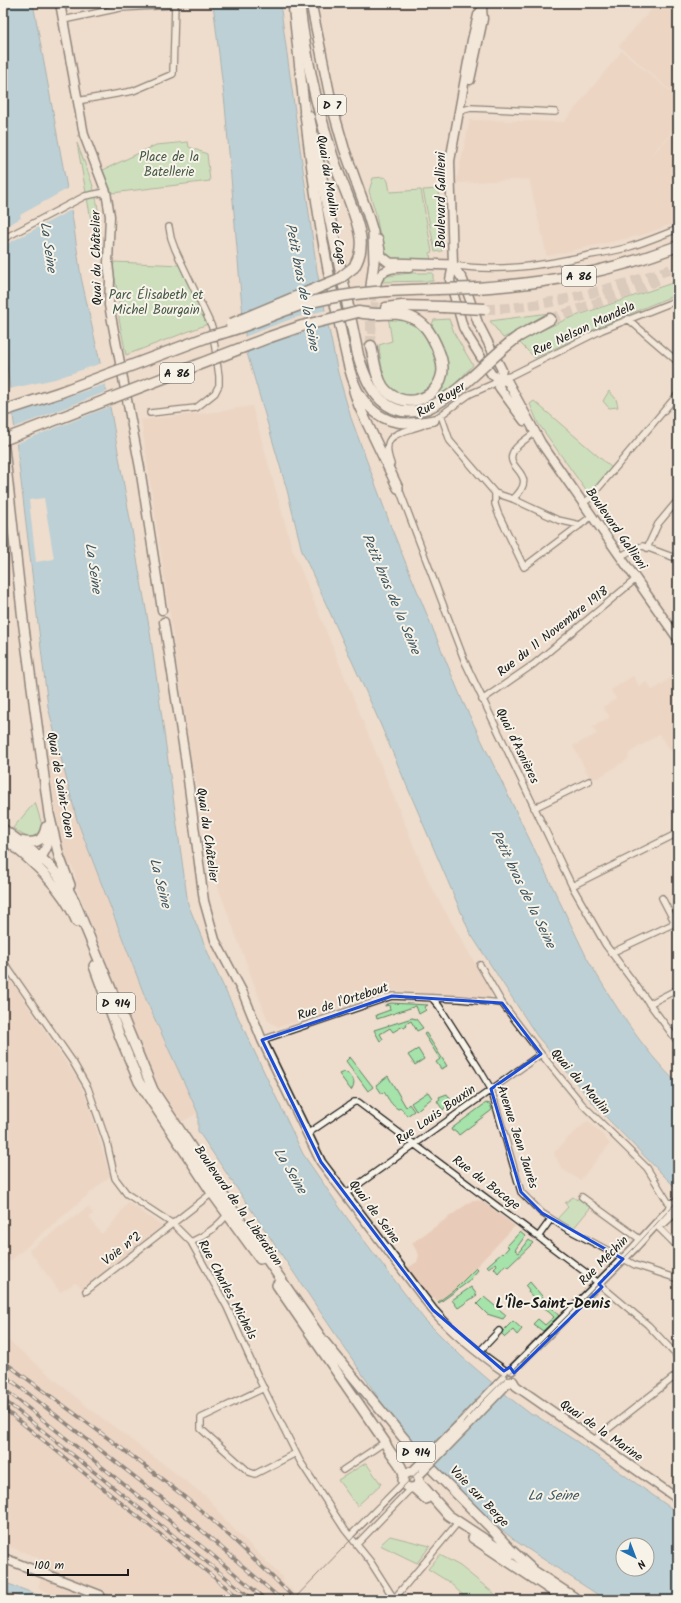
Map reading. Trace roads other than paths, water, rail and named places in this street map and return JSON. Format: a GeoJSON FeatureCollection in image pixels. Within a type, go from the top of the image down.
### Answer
{"type":"FeatureCollection","features":[{"type":"Feature","properties":{"kind":"highway"},"geometry":{"type":"LineString","coordinates":[[210,336],[228,325],[340,279],[354,267],[359,257],[360,234],[336,170],[319,110],[299,3]]}},
{"type":"Feature","properties":{"kind":"highway"},"geometry":{"type":"LineString","coordinates":[[305,113],[309,117],[357,348],[365,377],[375,394],[382,401],[391,407],[410,411],[428,408],[448,397],[500,350],[519,336],[550,319]]}},
{"type":"Feature","properties":{"kind":"highway","name":"A 86"},"geometry":{"type":"LineString","coordinates":[[3,411],[58,393],[210,336],[227,333],[311,302],[340,296],[387,291],[477,288],[536,283],[618,267],[678,246]]}},
{"type":"Feature","properties":{"kind":"highway","name":"A 86"},"geometry":{"type":"LineString","coordinates":[[3,439],[302,326],[358,312],[402,306],[485,309]]}},
{"type":"Feature","properties":{"kind":"highway"},"geometry":{"type":"LineString","coordinates":[[358,312],[400,314],[412,317],[423,324],[429,330],[442,364],[442,374],[437,387],[428,396],[416,401],[408,401],[397,398],[387,391],[378,377],[372,346]]}},
{"type":"Feature","properties":{"kind":"main road","name":"Quai du Moulin de Cage"},"geometry":{"type":"LineString","coordinates":[[292,3],[316,194],[343,339]]}},
{"type":"Feature","properties":{"kind":"main road","name":"Quai du Moulin de Cage"},"geometry":{"type":"LineString","coordinates":[[311,3],[332,106],[344,148],[364,204]]}},
{"type":"Feature","properties":{"kind":"main road"},"geometry":{"type":"LineString","coordinates":[[364,204],[376,228],[380,252],[386,261],[395,264],[453,265]]}},
{"type":"Feature","properties":{"kind":"main road"},"geometry":{"type":"LineString","coordinates":[[364,204],[373,232],[374,286]]}},
{"type":"Feature","properties":{"kind":"main road"},"geometry":{"type":"LineString","coordinates":[[343,339],[356,388],[373,410],[385,418],[398,423],[414,424],[437,418]]}},
{"type":"Feature","properties":{"kind":"main road"},"geometry":{"type":"LineString","coordinates":[[343,339],[346,366],[355,396],[398,488]]}},
{"type":"Feature","properties":{"kind":"main road","name":"Quai de Saint-Ouen"},"geometry":{"type":"LineString","coordinates":[[3,439],[22,620],[49,814],[59,856],[70,885],[69,890],[147,1079],[216,1192]]}},
{"type":"Feature","properties":{"kind":"main road"},"geometry":{"type":"LineString","coordinates":[[19,841],[34,843],[41,839],[45,834],[49,814]]}},
{"type":"Feature","properties":{"kind":"main road"},"geometry":{"type":"LineString","coordinates":[[36,866],[42,858],[47,846],[49,837],[49,814]]}},
{"type":"Feature","properties":{"kind":"main road","name":"D 914"},"geometry":{"type":"LineString","coordinates":[[3,829],[51,866],[69,890]]}},
{"type":"Feature","properties":{"kind":"main road","name":"D 914"},"geometry":{"type":"LineString","coordinates":[[3,837],[43,873]]}},
{"type":"Feature","properties":{"kind":"main road"},"geometry":{"type":"LineString","coordinates":[[43,873],[59,856]]}},
{"type":"Feature","properties":{"kind":"main road","name":"Boulevard de la Libération"},"geometry":{"type":"LineString","coordinates":[[43,873],[60,891],[73,912],[120,1037],[139,1082],[216,1192],[233,1223],[342,1370]]}},
{"type":"Feature","properties":{"kind":"main road","name":"Boulevard de la Libération"},"geometry":{"type":"LineString","coordinates":[[227,1214],[305,1313],[342,1370],[358,1403],[385,1442],[387,1448],[403,1470],[414,1477]]}},
{"type":"Feature","properties":{"kind":"main road","name":"D 914"},"geometry":{"type":"LineString","coordinates":[[342,1370],[352,1384],[358,1403]]}},
{"type":"Feature","properties":{"kind":"main road","name":"Voie sur Berge"},"geometry":{"type":"LineString","coordinates":[[342,1370],[365,1389],[418,1455],[473,1512],[533,1570]]}},
{"type":"Feature","properties":{"kind":"main road"},"geometry":{"type":"LineString","coordinates":[[352,1384],[365,1389]]}},
{"type":"Feature","properties":{"kind":"main road","name":"D 914"},"geometry":{"type":"LineString","coordinates":[[414,1477],[434,1508],[455,1526],[496,1553],[556,1597],[566,1600]]}},
{"type":"Feature","properties":{"kind":"main road","name":"D 914"},"geometry":{"type":"LineString","coordinates":[[414,1477],[448,1515],[578,1600]]}},
{"type":"Feature","properties":{"kind":"main road"},"geometry":{"type":"LineString","coordinates":[[473,1512],[482,1536],[496,1553]]}},
{"type":"Feature","properties":{"kind":"street","name":"Quai du Châtelier"},"geometry":{"type":"LineString","coordinates":[[60,3],[84,135],[106,192],[110,216],[108,263],[110,280],[109,305],[141,476],[162,610]]}},
{"type":"Feature","properties":{"kind":"street"},"geometry":{"type":"LineString","coordinates":[[63,20],[120,8],[175,4],[173,74],[134,91],[77,101]]}},
{"type":"Feature","properties":{"kind":"street","name":"Boulevard Gallieni"},"geometry":{"type":"LineString","coordinates":[[482,6],[483,19],[466,101],[460,111],[450,161],[453,265],[450,280],[463,327],[492,375],[508,382],[534,433],[678,639]]}},
{"type":"Feature","properties":{"kind":"street"},"geometry":{"type":"LineString","coordinates":[[460,111],[471,108],[555,112]]}},
{"type":"Feature","properties":{"kind":"street"},"geometry":{"type":"LineString","coordinates":[[3,239],[85,196],[106,192]]}},
{"type":"Feature","properties":{"kind":"street"},"geometry":{"type":"LineString","coordinates":[[150,413],[196,408],[215,393],[219,385],[212,327],[175,249],[169,227]]}},
{"type":"Feature","properties":{"kind":"street"},"geometry":{"type":"LineString","coordinates":[[374,286],[380,274],[391,269],[439,268],[453,265],[471,268],[493,268],[530,266],[559,262],[628,248],[678,229]]}},
{"type":"Feature","properties":{"kind":"street","name":"Boulevard Gallieni"},"geometry":{"type":"LineString","coordinates":[[453,265],[463,280],[478,323],[502,370],[500,378]]}},
{"type":"Feature","properties":{"kind":"street","name":"Rue Nelson Mandela"},"geometry":{"type":"LineString","coordinates":[[500,378],[510,376],[582,339],[628,319],[678,300]]}},
{"type":"Feature","properties":{"kind":"street"},"geometry":{"type":"LineString","coordinates":[[628,319],[678,362]]}},
{"type":"Feature","properties":{"kind":"street","name":"Rue Royer"},"geometry":{"type":"LineString","coordinates":[[392,438],[437,418],[464,398],[493,384],[500,378]]}},
{"type":"Feature","properties":{"kind":"street"},"geometry":{"type":"LineString","coordinates":[[583,503],[589,499],[678,394]]}},
{"type":"Feature","properties":{"kind":"street"},"geometry":{"type":"LineString","coordinates":[[437,418],[450,441],[495,493],[513,498],[558,520],[580,525]]}},
{"type":"Feature","properties":{"kind":"street"},"geometry":{"type":"LineString","coordinates":[[513,498],[520,491],[524,482],[523,477],[512,460],[512,453],[515,448],[534,433]]}},
{"type":"Feature","properties":{"kind":"street","name":"Quai d'Asnières"},"geometry":{"type":"LineString","coordinates":[[392,438],[387,444],[386,451],[397,479],[398,488],[465,662],[482,700],[572,886],[599,935],[678,1042]]}},
{"type":"Feature","properties":{"kind":"street"},"geometry":{"type":"LineString","coordinates":[[495,493],[495,504],[498,513],[524,568],[592,516]]}},
{"type":"Feature","properties":{"kind":"street"},"geometry":{"type":"LineString","coordinates":[[647,548],[656,527],[678,500]]}},
{"type":"Feature","properties":{"kind":"street"},"geometry":{"type":"LineString","coordinates":[[620,556],[638,547],[647,548],[678,559]]}},
{"type":"Feature","properties":{"kind":"street","name":"Rue du 11 Novembre 1918"},"geometry":{"type":"LineString","coordinates":[[482,700],[534,664],[636,579]]}},
{"type":"Feature","properties":{"kind":"street","name":"Quai du Châtelier"},"geometry":{"type":"LineString","coordinates":[[164,622],[184,750],[204,901],[215,940],[243,994],[262,1040]]}},
{"type":"Feature","properties":{"kind":"street"},"geometry":{"type":"LineString","coordinates":[[534,808],[589,782]]}},
{"type":"Feature","properties":{"kind":"street"},"geometry":{"type":"LineString","coordinates":[[572,886],[678,833]]}},
{"type":"Feature","properties":{"kind":"street"},"geometry":{"type":"LineString","coordinates":[[611,953],[676,924],[662,898]]}},
{"type":"Feature","properties":{"kind":"street","name":"Rue Charles Michels"},"geometry":{"type":"LineString","coordinates":[[3,961],[73,1062],[88,1088],[106,1143],[115,1178],[127,1194],[173,1224],[191,1242],[227,1306],[264,1388],[296,1452],[318,1491],[395,1599]]}},
{"type":"Feature","properties":{"kind":"street","name":"Quai du Moulin"},"geometry":{"type":"LineString","coordinates":[[480,965],[502,1003],[582,1104],[647,1168],[668,1202],[677,1204]]}},
{"type":"Feature","properties":{"kind":"street"},"geometry":{"type":"LineString","coordinates":[[649,1004],[678,989]]}},
{"type":"Feature","properties":{"kind":"street","name":"Rue de l'Ortebout"},"geometry":{"type":"LineString","coordinates":[[262,1040],[392,996],[502,1003]]}},
{"type":"Feature","properties":{"kind":"street","name":"Avenue Jean Jaurès"},"geometry":{"type":"LineString","coordinates":[[432,998],[439,1006],[491,1089],[521,1192],[534,1207],[551,1219],[625,1260],[678,1279]]}},
{"type":"Feature","properties":{"kind":"street","name":"Quai de Seine"},"geometry":{"type":"LineString","coordinates":[[262,1040],[321,1162],[444,1323],[507,1378]]}},
{"type":"Feature","properties":{"kind":"street","name":"Rue Louis Bouxin"},"geometry":{"type":"LineString","coordinates":[[345,1194],[541,1054]]}},
{"type":"Feature","properties":{"kind":"street","name":"Rue du Bocage"},"geometry":{"type":"LineString","coordinates":[[307,1134],[354,1102],[358,1102],[538,1236],[600,1285],[648,1326],[678,1357]]}},
{"type":"Feature","properties":{"kind":"street","name":"Voie n°2"},"geometry":{"type":"LineString","coordinates":[[86,1291],[216,1192]]}},
{"type":"Feature","properties":{"kind":"street"},"geometry":{"type":"LineString","coordinates":[[582,1197],[641,1240]]}},
{"type":"Feature","properties":{"kind":"street","name":"Rue Méchin"},"geometry":{"type":"LineString","coordinates":[[414,1477],[507,1378],[658,1228],[677,1204]]}},
{"type":"Feature","properties":{"kind":"street","name":"Rue Méchin"},"geometry":{"type":"LineString","coordinates":[[625,1260],[641,1240],[677,1204]]}},
{"type":"Feature","properties":{"kind":"street"},"geometry":{"type":"LineString","coordinates":[[191,1242],[198,1239],[227,1214]]}},
{"type":"Feature","properties":{"kind":"street"},"geometry":{"type":"LineString","coordinates":[[538,1236],[551,1219]]}},
{"type":"Feature","properties":{"kind":"street"},"geometry":{"type":"LineString","coordinates":[[658,1228],[676,1245]]}},
{"type":"Feature","properties":{"kind":"street"},"geometry":{"type":"LineString","coordinates":[[479,1352],[499,1331]]}},
{"type":"Feature","properties":{"kind":"street"},"geometry":{"type":"LineString","coordinates":[[594,1440],[678,1374]]}},
{"type":"Feature","properties":{"kind":"street","name":"Quai de la Marine"},"geometry":{"type":"LineString","coordinates":[[507,1378],[516,1386],[678,1499]]}},
{"type":"Feature","properties":{"kind":"street"},"geometry":{"type":"LineString","coordinates":[[264,1388],[201,1418],[201,1429],[245,1468],[254,1474],[296,1452]]}},
{"type":"Feature","properties":{"kind":"street"},"geometry":{"type":"LineString","coordinates":[[343,1470],[385,1442]]}},
{"type":"Feature","properties":{"kind":"street"},"geometry":{"type":"LineString","coordinates":[[350,1536],[414,1477]]}},
{"type":"Feature","properties":{"kind":"street"},"geometry":{"type":"LineString","coordinates":[[357,1544],[414,1477]]}},
{"type":"Feature","properties":{"kind":"street"},"geometry":{"type":"LineString","coordinates":[[395,1599],[455,1526]]}},
{"type":"Feature","properties":{"kind":"street"},"geometry":{"type":"LineString","coordinates":[[3,1558],[100,1595]]}},
{"type":"Feature","properties":{"kind":"water","name":"La Seine"},"geometry":{"type":"Polygon","coordinates":[[[3,3],[33,3],[73,221],[81,277],[111,412],[150,632],[188,904],[210,958],[303,1154],[347,1218],[424,1319],[461,1356],[511,1399],[532,1415],[535,1415],[576,1441],[678,1513],[678,1600],[606,1600],[517,1542],[494,1524],[423,1454],[390,1415],[198,1131],[198,1113],[147,1002],[77,820],[48,707],[3,331],[3,3]]]}},
{"type":"Feature","properties":{"kind":"water","name":"Petit bras de la Seine"},"geometry":{"type":"Polygon","coordinates":[[[213,3],[280,3],[317,271],[338,373],[351,418],[393,532],[462,700],[587,958],[628,1024],[652,1055],[678,1084],[678,1190],[597,1108],[537,1036],[470,933],[376,714],[302,551],[287,490],[247,353],[225,105],[213,3]]]}},
{"type":"Feature","properties":{"kind":"water"},"geometry":{"type":"Polygon","coordinates":[[[3,1582],[52,1600],[29,1600],[3,1591],[3,1582]]]}},
{"type":"Feature","properties":{"kind":"tunnel"},"geometry":{"type":"LineString","coordinates":[[485,309],[510,308],[559,301],[607,289],[678,267]]}},
{"type":"Feature","properties":{"kind":"tunnel"},"geometry":{"type":"LineString","coordinates":[[550,319],[643,287],[661,278]]}},
{"type":"Feature","properties":{"kind":"tunnel"},"geometry":{"type":"LineString","coordinates":[[371,286],[371,346]]}},
{"type":"Feature","properties":{"kind":"tunnel"},"geometry":{"type":"LineString","coordinates":[[371,346],[376,287]]}},
{"type":"Feature","properties":{"kind":"tunnel"},"geometry":{"type":"LineString","coordinates":[[100,1595],[114,1600]]}},
{"type":"Feature","properties":{"kind":"tram line"},"geometry":{"type":"LineString","coordinates":[[293,1600],[447,1442],[474,1410],[634,1248],[678,1200]]}},
{"type":"Feature","properties":{"kind":"railway"},"geometry":{"type":"LineString","coordinates":[[3,1361],[122,1448],[206,1514],[296,1600]]}},
{"type":"Feature","properties":{"kind":"railway"},"geometry":{"type":"LineString","coordinates":[[3,1374],[185,1516],[282,1600]]}},
{"type":"Feature","properties":{"kind":"railway"},"geometry":{"type":"LineString","coordinates":[[3,1388],[210,1553],[266,1600]]}},
{"type":"Feature","properties":{"kind":"railway"},"geometry":{"type":"LineString","coordinates":[[3,1399],[254,1600]]}},
{"type":"Feature","properties":{"kind":"railway"},"geometry":{"type":"LineString","coordinates":[[3,1408],[242,1600]]}},
{"type":"Feature","properties":{"kind":"district","name":"L'Île-Saint-Denis"},"geometry":{"type":"Point","coordinates":[553,1304]}},
{"type":"Feature","properties":{"kind":"park label","name":"Place de la Batellerie"},"geometry":{"type":"Point","coordinates":[169,164]}},
{"type":"Feature","properties":{"kind":"park label","name":"Parc Élisabeth et Michel Bourgain"},"geometry":{"type":"Point","coordinates":[156,302]}}]}
